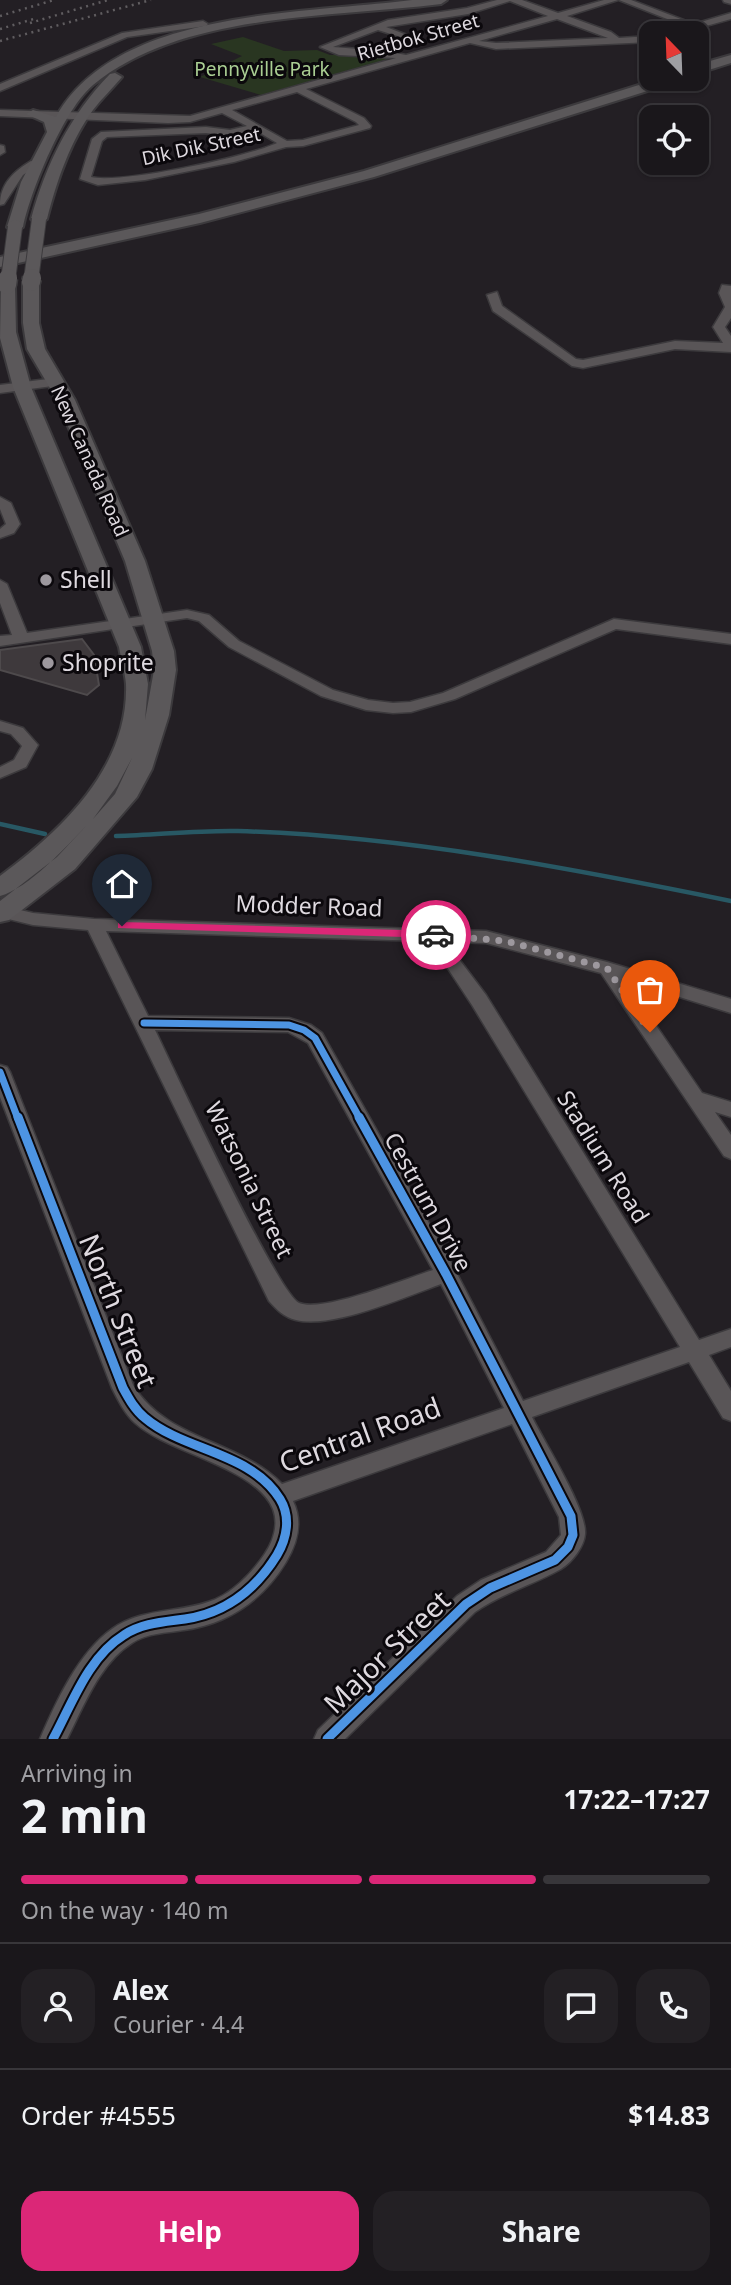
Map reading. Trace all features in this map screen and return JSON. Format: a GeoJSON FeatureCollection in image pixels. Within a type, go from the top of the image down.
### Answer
{"type":"FeatureCollection","features":[{"type":"Feature","properties":{"kind":"main road","name":"New Canada Road"},"geometry":{"type":"LineString","coordinates":[[1,905],[87,811],[115,771],[136,709],[135,667],[120,622],[22,387],[7,332],[7,285],[15,227],[20,200],[35,163],[77,92],[94,77],[124,58],[175,39],[274,19],[440,0]]}},
{"type":"Feature","properties":{"kind":"main road","name":"New Canada Road"},"geometry":{"type":"LineString","coordinates":[[1,905],[44,882],[87,842],[115,810],[140,769],[162,704],[165,660],[135,561],[80,431],[33,342],[31,282],[39,219],[42,200],[57,160],[108,83],[124,69],[151,55],[174,46],[238,32],[464,0]]}},
{"type":"Feature","properties":{"kind":"main road"},"geometry":{"type":"LineString","coordinates":[[709,63],[731,54]]}},
{"type":"Feature","properties":{"kind":"main road"},"geometry":{"type":"LineString","coordinates":[[709,65],[731,59]]}},
{"type":"Feature","properties":{"kind":"main road"},"geometry":{"type":"LineString","coordinates":[[0,255],[154,223],[322,181],[463,141],[639,84]]}},
{"type":"Feature","properties":{"kind":"main road"},"geometry":{"type":"LineString","coordinates":[[0,261],[200,218],[357,177],[503,134],[639,89]]}},
{"type":"Feature","properties":{"kind":"main road"},"geometry":{"type":"LineString","coordinates":[[33,114],[50,119],[53,130]]}},
{"type":"Feature","properties":{"kind":"street"},"geometry":{"type":"LineString","coordinates":[[407,59],[387,52],[336,53],[325,48],[329,44],[395,21],[450,14],[507,0]]}},
{"type":"Feature","properties":{"kind":"street"},"geometry":{"type":"LineString","coordinates":[[514,0],[608,34],[619,42]]}},
{"type":"Feature","properties":{"kind":"street","name":"Rietbok Street"},"geometry":{"type":"LineString","coordinates":[[0,113],[175,120],[224,110],[614,0]]}},
{"type":"Feature","properties":{"kind":"street"},"geometry":{"type":"LineString","coordinates":[[623,0],[679,21]]}},
{"type":"Feature","properties":{"kind":"street"},"geometry":{"type":"LineString","coordinates":[[450,14],[472,23]]}},
{"type":"Feature","properties":{"kind":"street"},"geometry":{"type":"LineString","coordinates":[[709,23],[731,16]]}},
{"type":"Feature","properties":{"kind":"street"},"geometry":{"type":"LineString","coordinates":[[0,88],[125,35],[203,24]]}},
{"type":"Feature","properties":{"kind":"street"},"geometry":{"type":"LineString","coordinates":[[377,27],[404,37]]}},
{"type":"Feature","properties":{"kind":"street"},"geometry":{"type":"LineString","coordinates":[[467,41],[488,46],[639,40]]}},
{"type":"Feature","properties":{"kind":"street"},"geometry":{"type":"LineString","coordinates":[[284,144],[301,144],[366,126],[360,120],[298,89]]}},
{"type":"Feature","properties":{"kind":"street"},"geometry":{"type":"LineString","coordinates":[[224,110],[256,127]]}},
{"type":"Feature","properties":{"kind":"street","name":"Dik Dik Street"},"geometry":{"type":"LineString","coordinates":[[256,127],[284,144],[273,149],[165,173],[103,183],[85,179],[97,139],[105,134],[206,130],[230,133],[256,127]]}},
{"type":"Feature","properties":{"kind":"street"},"geometry":{"type":"LineString","coordinates":[[0,202],[19,173],[35,163]]}},
{"type":"Feature","properties":{"kind":"street"},"geometry":{"type":"LineString","coordinates":[[726,287],[725,293],[731,307],[719,327],[731,347]]}},
{"type":"Feature","properties":{"kind":"street"},"geometry":{"type":"LineString","coordinates":[[493,295],[503,313],[572,362],[583,364],[644,349],[691,343],[706,342],[731,347]]}},
{"type":"Feature","properties":{"kind":"street"},"geometry":{"type":"LineString","coordinates":[[0,389],[56,382]]}},
{"type":"Feature","properties":{"kind":"street"},"geometry":{"type":"LineString","coordinates":[[0,502],[6,506],[13,524],[9,530],[0,534]]}},
{"type":"Feature","properties":{"kind":"street"},"geometry":{"type":"LineString","coordinates":[[1,588],[21,637]]}},
{"type":"Feature","properties":{"kind":"street"},"geometry":{"type":"LineString","coordinates":[[0,641],[187,614],[204,618],[234,645],[327,693],[366,705],[393,708],[422,704],[449,696],[493,674],[516,667],[614,624],[731,639]]}},
{"type":"Feature","properties":{"kind":"street"},"geometry":{"type":"LineString","coordinates":[[0,726],[23,735],[30,745],[20,763],[0,774]]}},
{"type":"Feature","properties":{"kind":"street","name":"Modder Road"},"geometry":{"type":"LineString","coordinates":[[1,905],[33,919],[94,925],[476,936],[506,941],[607,968],[731,1006]]}},
{"type":"Feature","properties":{"kind":"street","name":"Watsonia Street"},"geometry":{"type":"LineString","coordinates":[[94,925],[144,1023],[236,1218],[277,1295],[286,1305],[298,1311],[320,1314],[446,1274]]}},
{"type":"Feature","properties":{"kind":"street","name":"Stadium Road"},"geometry":{"type":"LineString","coordinates":[[427,934],[444,951],[479,1000],[731,1411]]}},
{"type":"Feature","properties":{"kind":"street"},"geometry":{"type":"LineString","coordinates":[[607,968],[731,1151]]}},
{"type":"Feature","properties":{"kind":"street","name":"Cestrum Drive"},"geometry":{"type":"LineString","coordinates":[[144,1023],[289,1026],[304,1030],[315,1038],[520,1413]]}},
{"type":"Feature","properties":{"kind":"street","name":"North Street"},"geometry":{"type":"LineString","coordinates":[[0,1072],[123,1388],[135,1408],[147,1421],[244,1469],[278,1496]]}},
{"type":"Feature","properties":{"kind":"street"},"geometry":{"type":"LineString","coordinates":[[693,1097],[731,1110]]}},
{"type":"Feature","properties":{"kind":"street","name":"Central Road"},"geometry":{"type":"LineString","coordinates":[[53,1739],[85,1680],[114,1641],[144,1625],[223,1609],[248,1591],[272,1564],[284,1543],[288,1523],[278,1496],[731,1338]]}},
{"type":"Feature","properties":{"kind":"street","name":"Major Street"},"geometry":{"type":"LineString","coordinates":[[327,1739],[466,1604],[490,1588],[555,1560],[568,1547],[573,1535],[571,1516],[520,1413]]}},
{"type":"Feature","properties":{"kind":"green space","name":"Pennyville Park"},"geometry":{"type":"Polygon","coordinates":[[[243,37],[284,51],[317,50],[330,55],[385,54],[389,59],[261,95],[200,77],[242,56],[211,44],[243,37]]]}},
{"type":"Feature","properties":{"kind":"building","name":"Shoprite"},"geometry":{"type":"Polygon","coordinates":[[[82,639],[94,655],[99,685],[87,695],[0,670],[0,650],[82,639]]]}},
{"type":"Feature","properties":{"kind":"waterway"},"geometry":{"type":"LineString","coordinates":[[0,824],[45,834]]}},
{"type":"Feature","properties":{"kind":"waterway"},"geometry":{"type":"LineString","coordinates":[[116,836],[238,831],[362,839],[547,866],[731,901]]}},
{"type":"Feature","properties":{"kind":"railway"},"geometry":{"type":"LineString","coordinates":[[0,16],[54,0]]}},
{"type":"Feature","properties":{"kind":"railway"},"geometry":{"type":"LineString","coordinates":[[30,23],[108,0]]}},
{"type":"Feature","properties":{"kind":"railway"},"geometry":{"type":"LineString","coordinates":[[0,41],[151,0]]}},
{"type":"Feature","properties":{"kind":"railway"},"geometry":{"type":"LineString","coordinates":[[0,29],[37,18]]}},
{"type":"Feature","properties":{"kind":"cycle path"},"geometry":{"type":"LineString","coordinates":[[144,1023],[289,1025],[304,1030],[315,1038],[446,1274],[571,1516],[573,1535],[568,1547],[555,1560],[490,1588],[466,1604],[327,1739]]}},
{"type":"Feature","properties":{"kind":"cycle path"},"geometry":{"type":"LineString","coordinates":[[0,1072],[123,1388],[131,1402],[145,1418],[164,1430],[233,1462],[264,1482],[281,1501],[287,1522],[283,1543],[273,1562],[255,1584],[234,1601],[196,1617],[143,1626],[115,1641],[88,1674],[53,1739]]}},
{"type":"Feature","properties":{"kind":"way so far"},"geometry":{"type":"LineString","coordinates":[[436,935],[486,937],[607,968],[650,1032]]}},
{"type":"Feature","properties":{"kind":"place","name":"Shell"},"geometry":{"type":"Point","coordinates":[46,580]}},
{"type":"Feature","properties":{"kind":"place","name":"Shoprite"},"geometry":{"type":"Point","coordinates":[48,663]}},
{"type":"Feature","properties":{"kind":"route"},"geometry":{"type":"LineString","coordinates":[[122,926],[436,935]]}}]}
